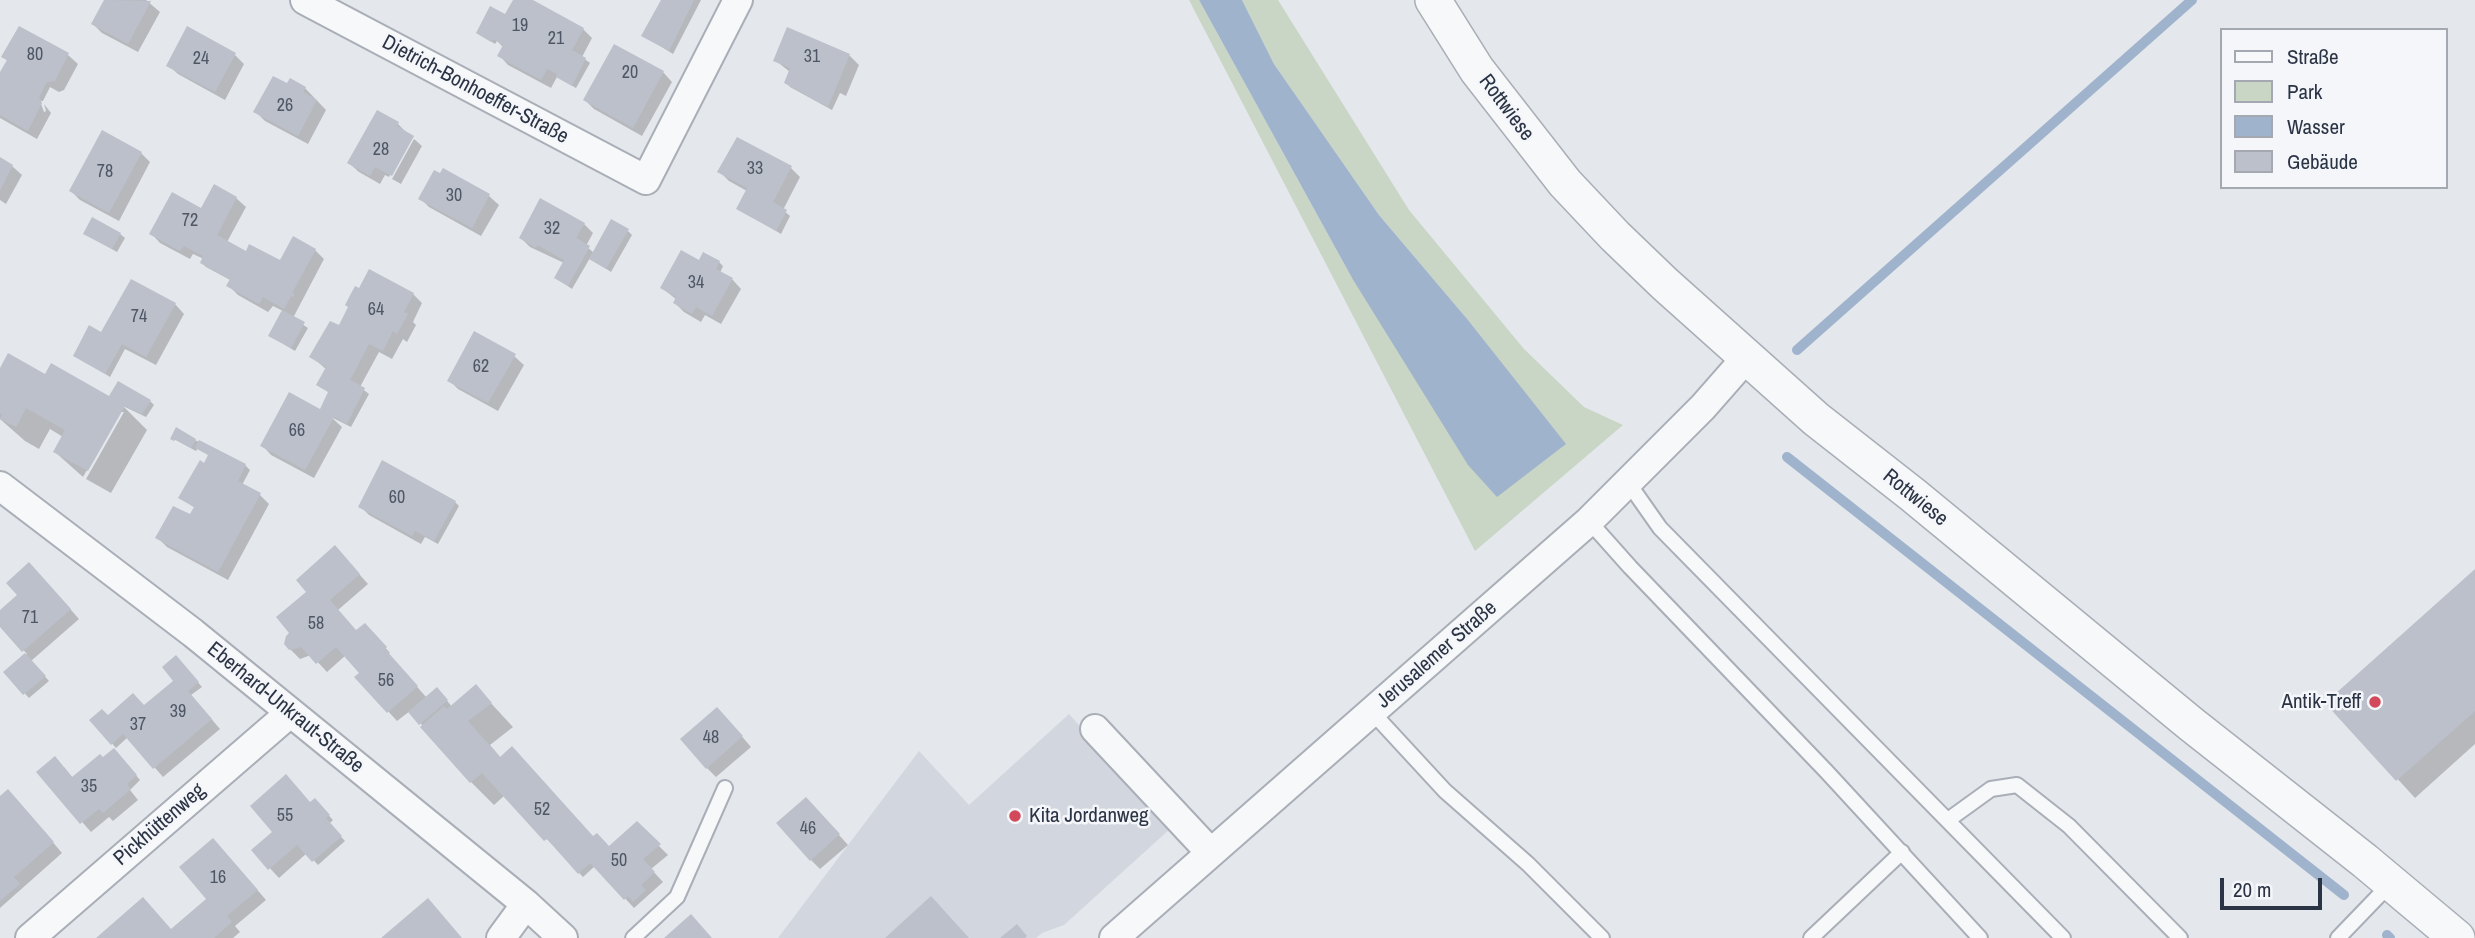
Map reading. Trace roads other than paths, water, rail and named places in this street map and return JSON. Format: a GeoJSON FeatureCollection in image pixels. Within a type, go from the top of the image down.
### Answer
{"type":"FeatureCollection","features":[{"type":"Feature","properties":{"kind":"street","name":"Dietrich-Bonhoeffer-Straße"},"geometry":{"type":"LineString","coordinates":[[308,1],[646,180],[738,0]]}},
{"type":"Feature","properties":{"kind":"street","name":"Rottwiese"},"geometry":{"type":"LineString","coordinates":[[1433,0],[1477,71],[1566,183],[1615,236],[1746,358],[1816,419],[2457,938]]}},
{"type":"Feature","properties":{"kind":"street","name":"Jerusalemer Straße"},"geometry":{"type":"LineString","coordinates":[[1114,938],[1589,521],[1703,407],[1746,358]]}},
{"type":"Feature","properties":{"kind":"street","name":"Eberhard-Unkraut-Straße"},"geometry":{"type":"LineString","coordinates":[[0,486],[193,634],[526,904],[563,938]]}},
{"type":"Feature","properties":{"kind":"street","name":"Pickhüttenweg"},"geometry":{"type":"LineString","coordinates":[[30,938],[290,713]]}},
{"type":"Feature","properties":{"kind":"street"},"geometry":{"type":"LineString","coordinates":[[1095,729],[1210,852]]}},
{"type":"Feature","properties":{"kind":"street"},"geometry":{"type":"LineString","coordinates":[[501,938],[526,904]]}},
{"type":"Feature","properties":{"kind":"lane"},"geometry":{"type":"LineString","coordinates":[[1627,481],[1660,528],[2063,938]]}},
{"type":"Feature","properties":{"kind":"lane"},"geometry":{"type":"LineString","coordinates":[[1589,521],[1630,568],[1902,852],[1980,938]]}},
{"type":"Feature","properties":{"kind":"lane"},"geometry":{"type":"LineString","coordinates":[[1372,712],[1445,791],[1528,863],[1602,938]]}},
{"type":"Feature","properties":{"kind":"lane"},"geometry":{"type":"LineString","coordinates":[[1948,820],[1991,789],[2017,785],[2069,826],[2180,938]]}},
{"type":"Feature","properties":{"kind":"lane"},"geometry":{"type":"LineString","coordinates":[[633,938],[677,897],[725,788]]}},
{"type":"Feature","properties":{"kind":"lane"},"geometry":{"type":"LineString","coordinates":[[1811,938],[1902,852]]}},
{"type":"Feature","properties":{"kind":"lane"},"geometry":{"type":"LineString","coordinates":[[2337,938],[2391,883]]}},
{"type":"Feature","properties":{"kind":"water"},"geometry":{"type":"Polygon","coordinates":[[[1199,0],[1242,0],[1274,64],[1379,215],[1468,320],[1566,444],[1497,497],[1468,465],[1352,278],[1199,0]]]}},
{"type":"Feature","properties":{"kind":"waterway"},"geometry":{"type":"LineString","coordinates":[[1797,350],[2192,0]]}},
{"type":"Feature","properties":{"kind":"waterway"},"geometry":{"type":"LineString","coordinates":[[1787,457],[2344,895]]}},
{"type":"Feature","properties":{"kind":"waterway"},"geometry":{"type":"LineString","coordinates":[[2387,935],[2390,938]]}},
{"type":"Feature","properties":{"kind":"place","name":"Antik-Treff"},"geometry":{"type":"Point","coordinates":[2375,702]}},
{"type":"Feature","properties":{"kind":"place","name":"Kita Jordanweg"},"geometry":{"type":"Point","coordinates":[1015,816]}}]}
